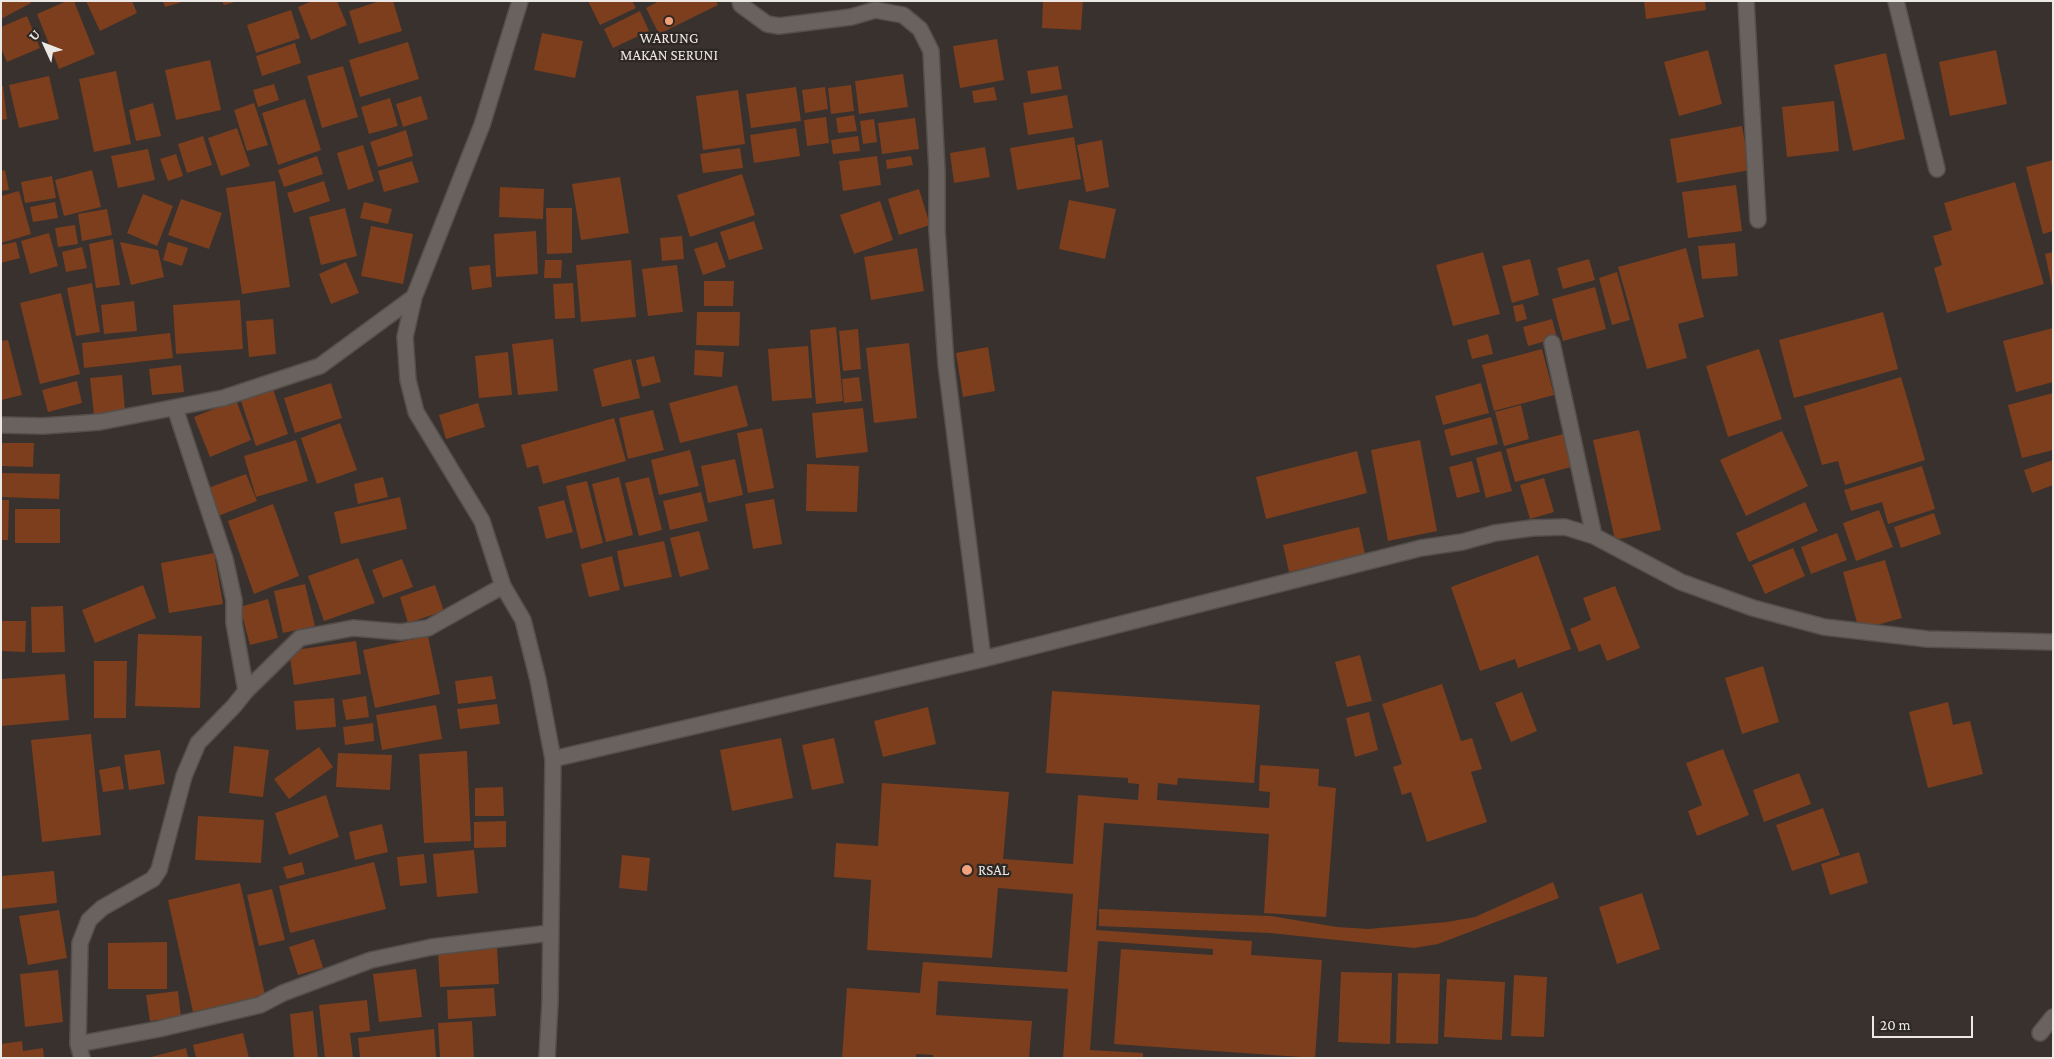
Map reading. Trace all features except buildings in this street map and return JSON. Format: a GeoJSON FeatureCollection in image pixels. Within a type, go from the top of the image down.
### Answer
{"type":"FeatureCollection","features":[{"type":"Feature","properties":{"kind":"street"},"geometry":{"type":"LineString","coordinates":[[520,1],[482,125],[414,297],[405,337],[408,380],[416,412],[482,521],[504,586],[523,620],[538,680],[553,759],[550,1002],[547,1058]]}},
{"type":"Feature","properties":{"kind":"street"},"geometry":{"type":"LineString","coordinates":[[740,1],[741,5],[767,24],[779,26],[850,18],[875,10],[903,16],[920,29],[931,51],[937,170],[937,230],[946,364],[983,659]]}},
{"type":"Feature","properties":{"kind":"street"},"geometry":{"type":"LineString","coordinates":[[1746,1],[1758,220]]}},
{"type":"Feature","properties":{"kind":"street"},"geometry":{"type":"LineString","coordinates":[[1896,1],[1937,169]]}},
{"type":"Feature","properties":{"kind":"street"},"geometry":{"type":"LineString","coordinates":[[1,425],[42,426],[100,422],[223,398],[320,366],[414,297]]}},
{"type":"Feature","properties":{"kind":"street"},"geometry":{"type":"LineString","coordinates":[[1552,343],[1594,536]]}},
{"type":"Feature","properties":{"kind":"street"},"geometry":{"type":"LineString","coordinates":[[175,408],[225,559],[234,600],[234,623],[246,691]]}},
{"type":"Feature","properties":{"kind":"street"},"geometry":{"type":"LineString","coordinates":[[553,759],[983,659],[1421,548],[1462,542],[1495,533],[1532,528],[1565,527],[1594,536],[1681,582],[1753,608],[1824,627],[1928,639],[2053,642]]}},
{"type":"Feature","properties":{"kind":"street"},"geometry":{"type":"LineString","coordinates":[[504,586],[428,628],[401,632],[352,628],[300,638],[246,691],[198,743],[184,776],[158,870],[153,880],[102,908],[89,920],[80,943],[80,1051],[260,1005],[283,993],[371,960],[432,946],[550,934]]}},
{"type":"Feature","properties":{"kind":"street"},"geometry":{"type":"LineString","coordinates":[[2040,1033],[2053,1016]]}},
{"type":"Feature","properties":{"kind":"place","name":"WARUNG MAKAN SERUNI"},"geometry":{"type":"Point","coordinates":[669,21]}},
{"type":"Feature","properties":{"kind":"place","name":"RSAL"},"geometry":{"type":"Point","coordinates":[967,870]}}]}
